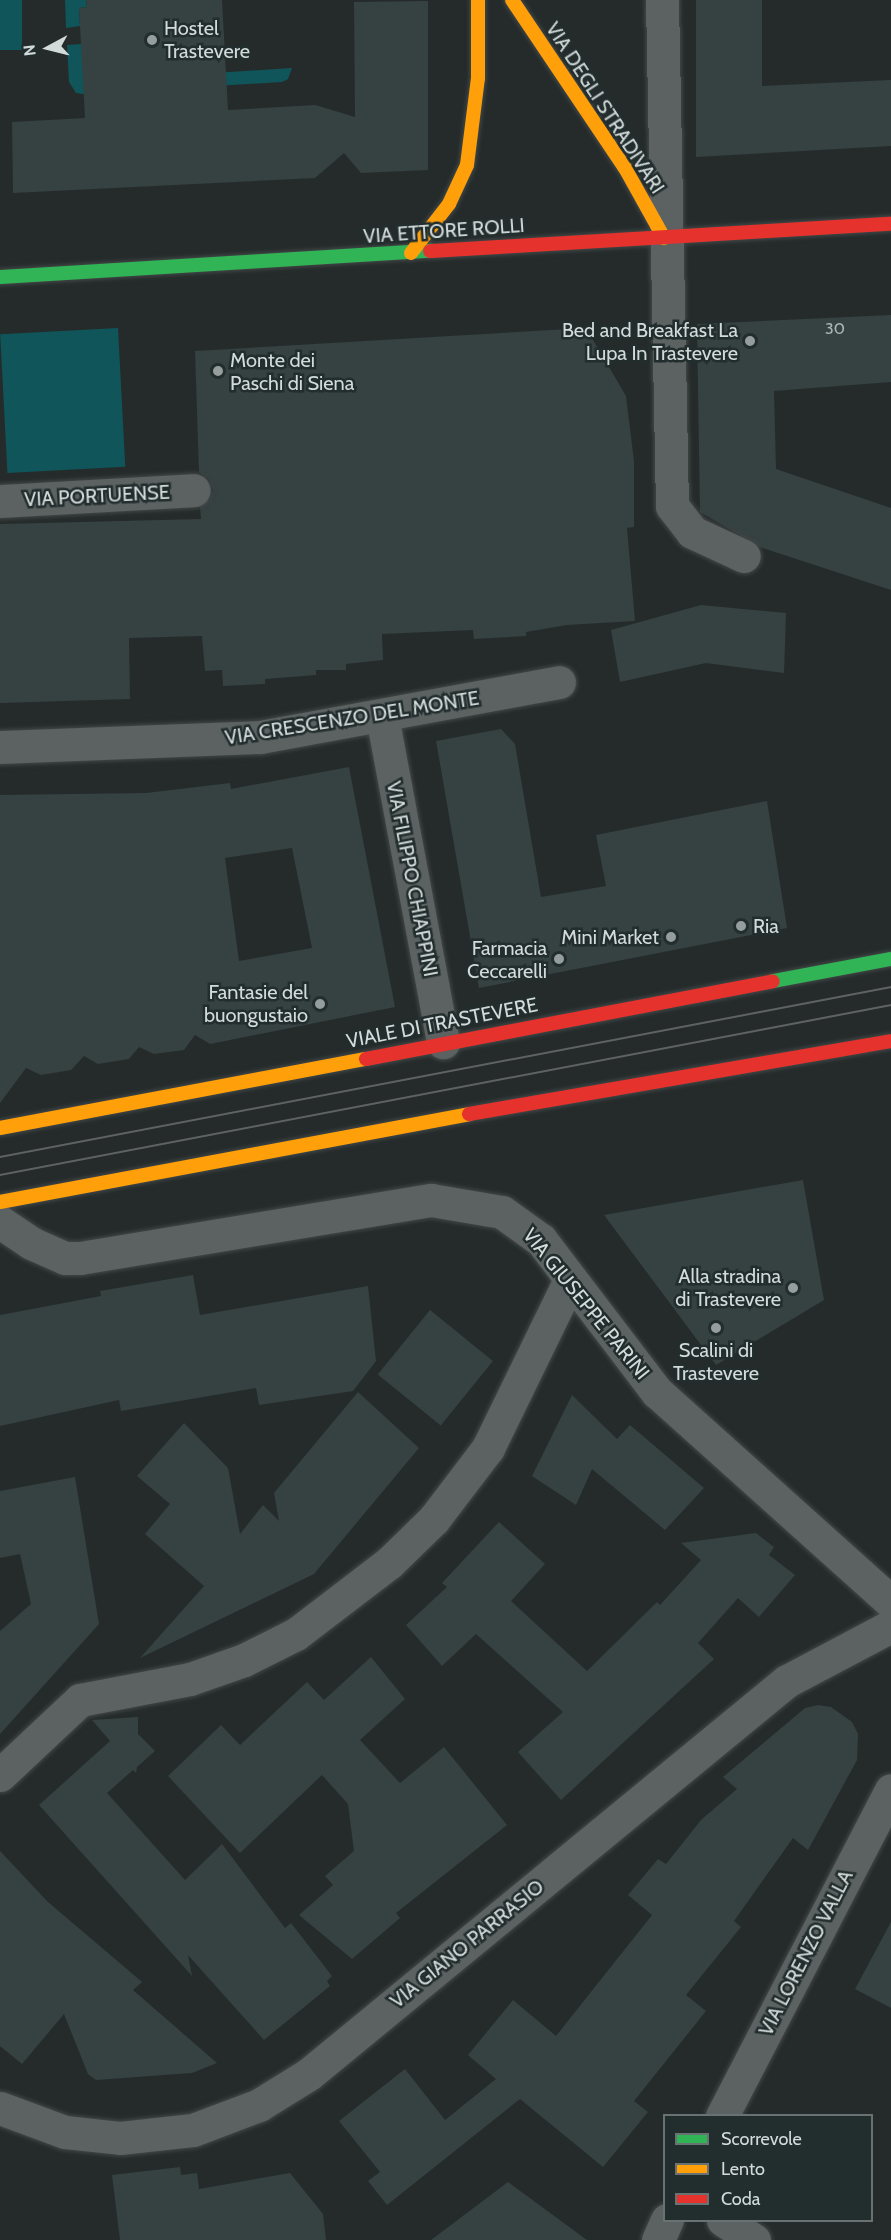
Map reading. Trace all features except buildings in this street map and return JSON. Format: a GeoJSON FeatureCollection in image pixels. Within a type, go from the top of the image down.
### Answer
{"type":"FeatureCollection","features":[{"type":"Feature","properties":{"kind":"main road"},"geometry":{"type":"LineString","coordinates":[[411,253],[449,204],[467,165],[478,78],[478,0]]}},
{"type":"Feature","properties":{"kind":"main road","name":"VIA DEGLI STRADIVARI"},"geometry":{"type":"LineString","coordinates":[[512,0],[625,168],[664,238]]}},
{"type":"Feature","properties":{"kind":"main road","name":"VIA ETTORE ROLLI"},"geometry":{"type":"LineString","coordinates":[[0,276],[891,224]]}},
{"type":"Feature","properties":{"kind":"main road","name":"VIALE DI TRASTEVERE"},"geometry":{"type":"LineString","coordinates":[[0,1128],[443,1042],[891,959]]}},
{"type":"Feature","properties":{"kind":"main road"},"geometry":{"type":"LineString","coordinates":[[0,1202],[663,1078],[891,1041]]}},
{"type":"Feature","properties":{"kind":"street"},"geometry":{"type":"LineString","coordinates":[[662,0],[664,238],[672,506],[692,532],[744,556]]}},
{"type":"Feature","properties":{"kind":"street","name":"VIA PORTUENSE"},"geometry":{"type":"LineString","coordinates":[[0,501],[194,490]]}},
{"type":"Feature","properties":{"kind":"street","name":"VIA CRESCENZO DEL MONTE"},"geometry":{"type":"LineString","coordinates":[[0,747],[218,741],[382,716],[559,682]]}},
{"type":"Feature","properties":{"kind":"street","name":"VIA FILIPPO CHIAPPINI"},"geometry":{"type":"LineString","coordinates":[[382,716],[443,1042]]}},
{"type":"Feature","properties":{"kind":"street","name":"VIA GIUSEPPE PARINI"},"geometry":{"type":"LineString","coordinates":[[0,1222],[31,1243],[65,1258],[80,1258],[431,1200],[454,1202],[512,1217],[541,1240],[657,1392],[891,1602]]}},
{"type":"Feature","properties":{"kind":"street"},"geometry":{"type":"LineString","coordinates":[[0,1775],[80,1700],[190,1679],[244,1660],[296,1634],[389,1563],[434,1519],[488,1448],[570,1280]]}},
{"type":"Feature","properties":{"kind":"street","name":"VIA GIANO PARRASIO"},"geometry":{"type":"LineString","coordinates":[[0,2108],[65,2132],[120,2138],[193,2130],[259,2105],[309,2074],[787,1681],[891,1626]]}},
{"type":"Feature","properties":{"kind":"street","name":"VIA LORENZO VALLA"},"geometry":{"type":"LineString","coordinates":[[723,2114],[891,1790]]}},
{"type":"Feature","properties":{"kind":"street"},"geometry":{"type":"LineString","coordinates":[[658,2240],[667,2222]]}},
{"type":"Feature","properties":{"kind":"street"},"geometry":{"type":"LineString","coordinates":[[726,2222],[754,2240]]}},
{"type":"Feature","properties":{"kind":"shaded area"},"geometry":{"type":"Polygon","coordinates":[[[0,0],[22,0],[22,50],[0,50],[0,0]]]}},
{"type":"Feature","properties":{"kind":"shaded area"},"geometry":{"type":"Polygon","coordinates":[[[65,0],[86,0],[87,7],[79,8],[80,26],[66,28],[65,0]]]}},
{"type":"Feature","properties":{"kind":"shaded area"},"geometry":{"type":"Polygon","coordinates":[[[81,44],[92,81],[292,68],[288,79],[282,82],[83,94],[76,93],[69,82],[67,45],[81,44]]]}},
{"type":"Feature","properties":{"kind":"shaded area"},"geometry":{"type":"Polygon","coordinates":[[[118,328],[125,467],[7,473],[0,334],[118,328]]]}},
{"type":"Feature","properties":{"kind":"tram line"},"geometry":{"type":"LineString","coordinates":[[0,1157],[891,987]]}},
{"type":"Feature","properties":{"kind":"tram line"},"geometry":{"type":"LineString","coordinates":[[0,1175],[891,1005]]}},
{"type":"Feature","properties":{"kind":"traffic: fast"},"geometry":{"type":"LineString","coordinates":[[0,277],[430,251]]}},
{"type":"Feature","properties":{"kind":"traffic: fast"},"geometry":{"type":"LineString","coordinates":[[773,981],[891,959]]}},
{"type":"Feature","properties":{"kind":"traffic: slow"},"geometry":{"type":"LineString","coordinates":[[411,253],[449,204],[467,165],[478,78],[478,0]]}},
{"type":"Feature","properties":{"kind":"traffic: slow"},"geometry":{"type":"LineString","coordinates":[[512,0],[625,168],[664,238]]}},
{"type":"Feature","properties":{"kind":"traffic: slow"},"geometry":{"type":"LineString","coordinates":[[0,1128],[366,1059]]}},
{"type":"Feature","properties":{"kind":"traffic: slow"},"geometry":{"type":"LineString","coordinates":[[0,1202],[469,1114]]}},
{"type":"Feature","properties":{"kind":"traffic: jam"},"geometry":{"type":"LineString","coordinates":[[430,251],[891,224]]}},
{"type":"Feature","properties":{"kind":"traffic: jam"},"geometry":{"type":"LineString","coordinates":[[366,1059],[773,981]]}},
{"type":"Feature","properties":{"kind":"traffic: jam"},"geometry":{"type":"LineString","coordinates":[[469,1114],[891,1041]]}},
{"type":"Feature","properties":{"kind":"place","name":"Hostel Trastevere"},"geometry":{"type":"Point","coordinates":[152,40]}},
{"type":"Feature","properties":{"kind":"place","name":"Bed and Breakfast La Lupa In Trastevere"},"geometry":{"type":"Point","coordinates":[750,341]}},
{"type":"Feature","properties":{"kind":"place","name":"Monte dei Paschi di Siena"},"geometry":{"type":"Point","coordinates":[218,371]}},
{"type":"Feature","properties":{"kind":"place","name":"Ria"},"geometry":{"type":"Point","coordinates":[741,926]}},
{"type":"Feature","properties":{"kind":"place","name":"Mini Market"},"geometry":{"type":"Point","coordinates":[671,937]}},
{"type":"Feature","properties":{"kind":"place","name":"Farmacia Ceccarelli"},"geometry":{"type":"Point","coordinates":[559,959]}},
{"type":"Feature","properties":{"kind":"place","name":"Fantasie del buongustaio"},"geometry":{"type":"Point","coordinates":[320,1004]}},
{"type":"Feature","properties":{"kind":"place","name":"Alla stradina di Trastevere"},"geometry":{"type":"Point","coordinates":[793,1288]}},
{"type":"Feature","properties":{"kind":"place","name":"Scalini di Trastevere"},"geometry":{"type":"Point","coordinates":[716,1328]}}]}
